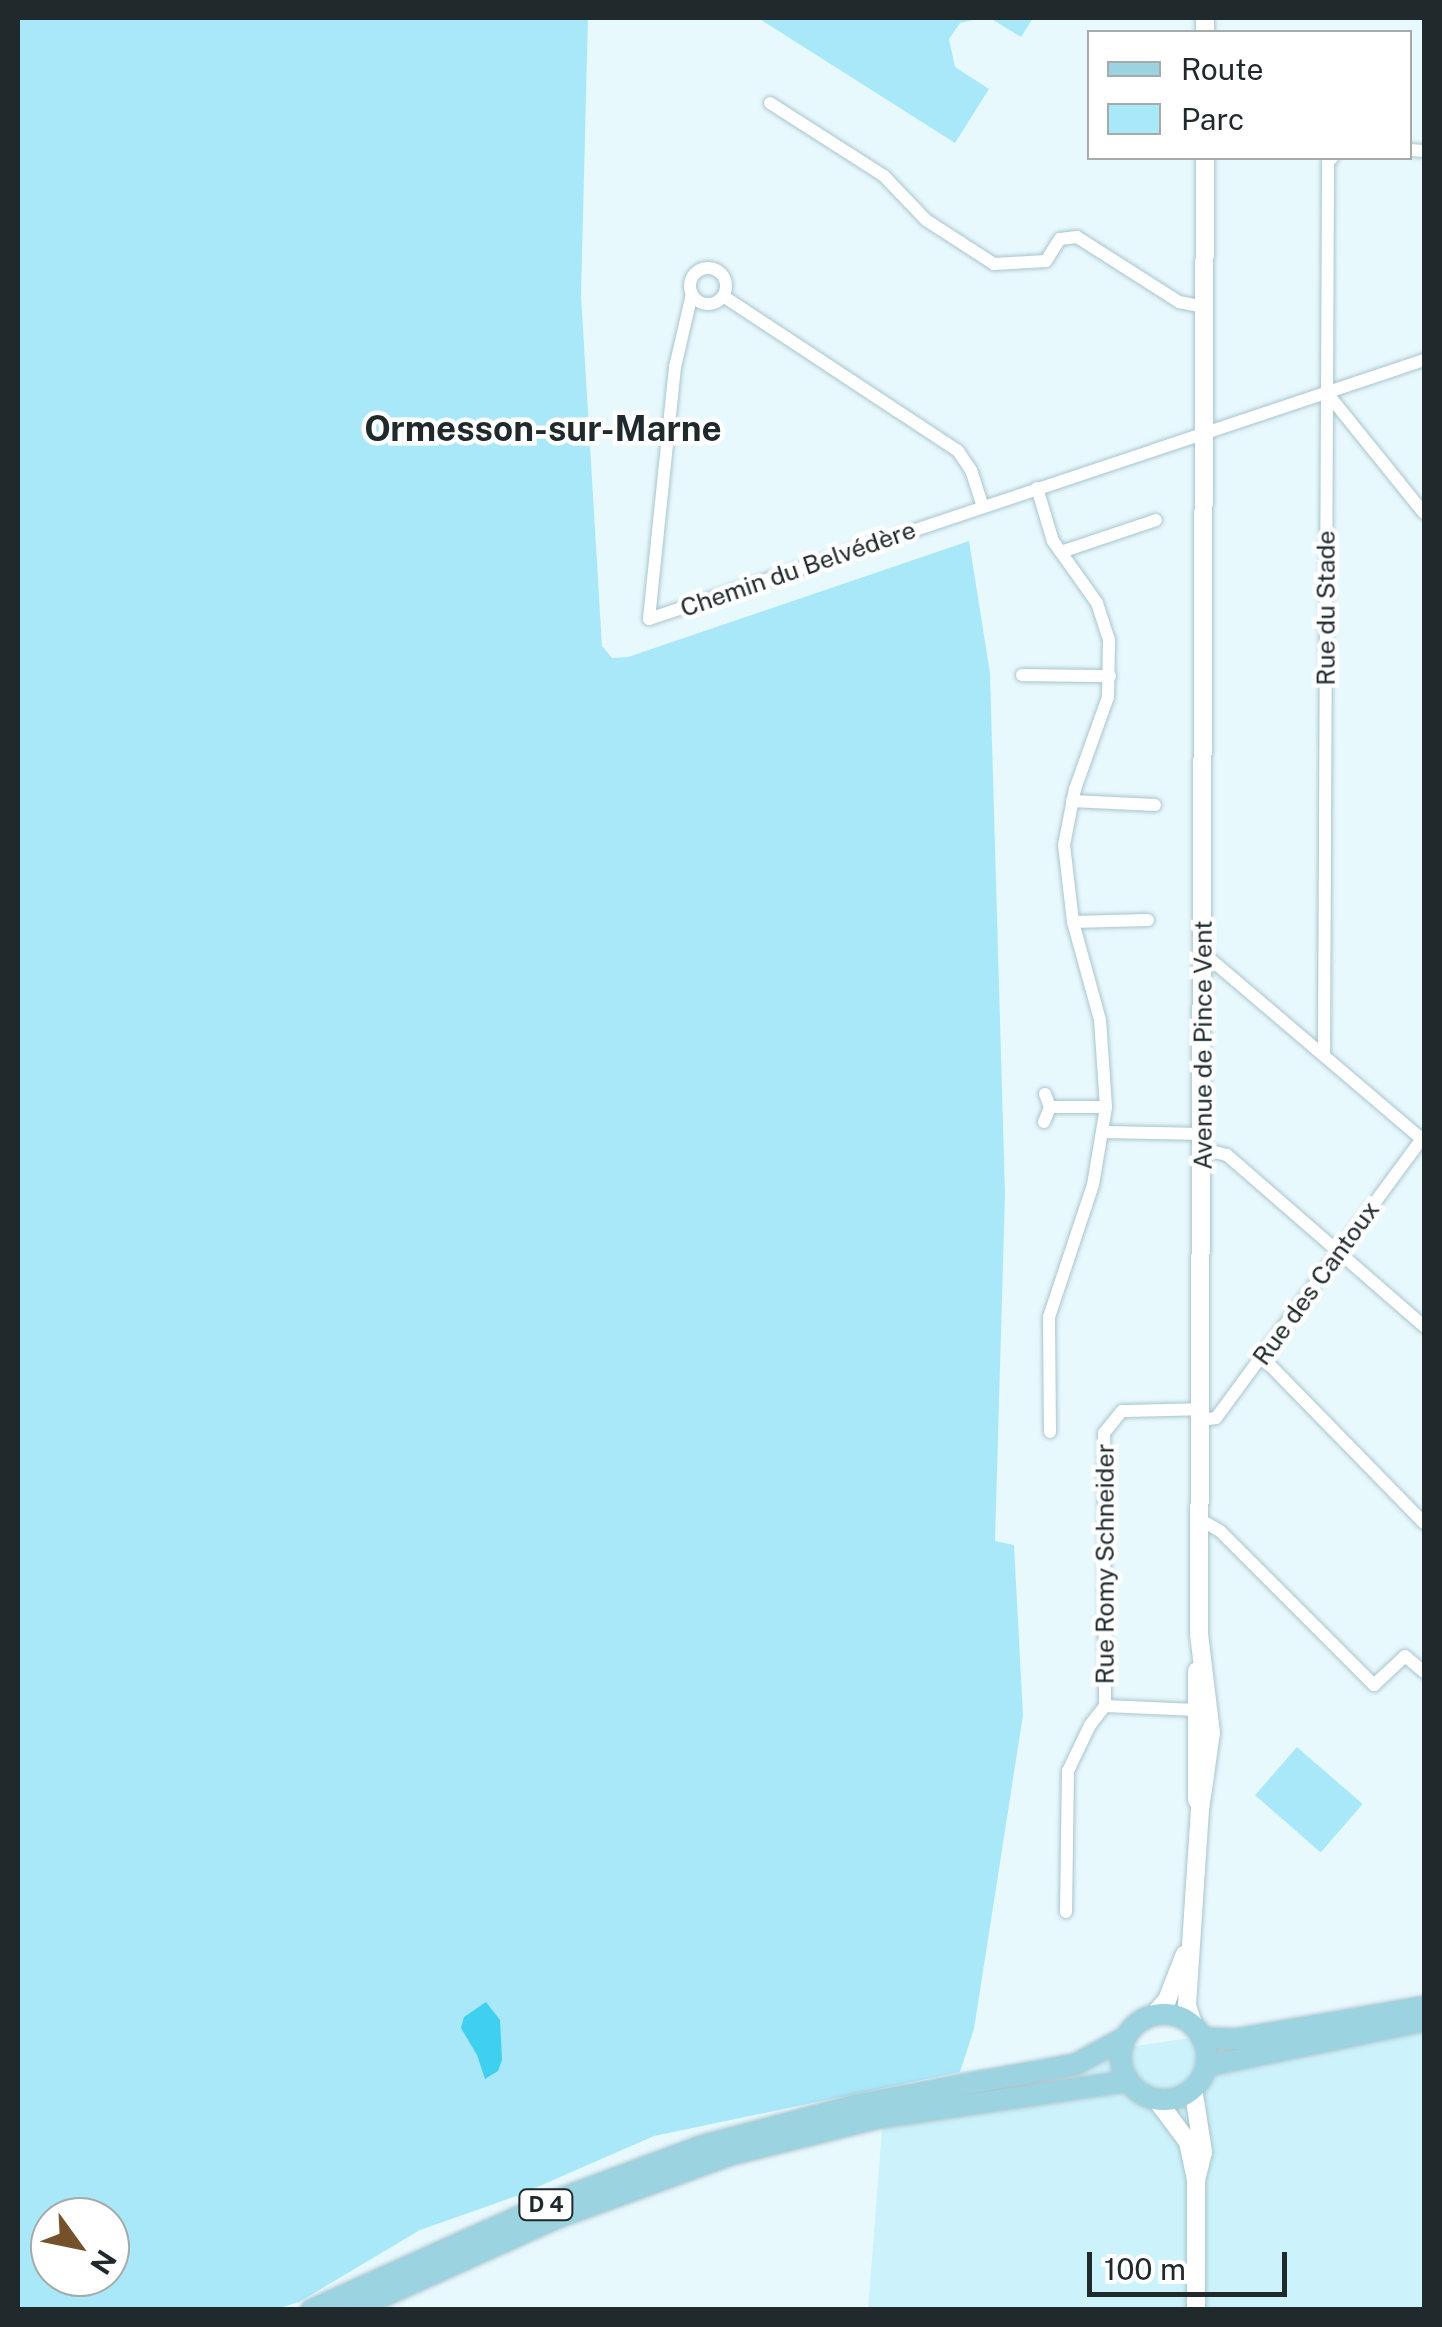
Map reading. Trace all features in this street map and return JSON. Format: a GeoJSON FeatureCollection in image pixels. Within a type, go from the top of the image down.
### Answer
{"type":"FeatureCollection","features":[{"type":"Feature","properties":{"kind":"main road","name":"Avenue de Pince Vent"},"geometry":{"type":"LineString","coordinates":[[1198,2032],[1187,2004],[1200,1810],[1212,1734],[1202,1656],[1204,160]]}},
{"type":"Feature","properties":{"kind":"main road","name":"Avenue de Pince Vent"},"geometry":{"type":"LineString","coordinates":[[1200,1810],[1194,1788],[1197,1666],[1202,1656]]}},
{"type":"Feature","properties":{"kind":"main road","name":"Avenue de Pince Vent"},"geometry":{"type":"LineString","coordinates":[[1154,2015],[1175,1985],[1194,1925]]}},
{"type":"Feature","properties":{"kind":"main road"},"geometry":{"type":"LineString","coordinates":[[1196,2310],[1196,2182],[1188,2142],[1156,2100],[1128,2081],[1121,2060],[1126,2036],[1154,2015],[1182,2018],[1198,2032],[1236,2039],[1424,2006]]}},
{"type":"Feature","properties":{"kind":"main road"},"geometry":{"type":"LineString","coordinates":[[1206,2066],[1424,2022]]}},
{"type":"Feature","properties":{"kind":"main road"},"geometry":{"type":"LineString","coordinates":[[1156,2100],[1183,2096],[1193,2088],[1206,2066],[1198,2032]]}},
{"type":"Feature","properties":{"kind":"main road","name":"D 4"},"geometry":{"type":"LineString","coordinates":[[311,2310],[554,2202],[700,2146],[856,2105],[1076,2064],[1126,2036]]}},
{"type":"Feature","properties":{"kind":"main road","name":"D 4"},"geometry":{"type":"LineString","coordinates":[[354,2310],[642,2184],[802,2135],[946,2106],[1128,2081]]}},
{"type":"Feature","properties":{"kind":"main road"},"geometry":{"type":"LineString","coordinates":[[1193,2088],[1203,2152],[1196,2182]]}},
{"type":"Feature","properties":{"kind":"street"},"geometry":{"type":"LineString","coordinates":[[770,102],[884,176],[926,220],[994,264],[1046,262],[1060,239],[1077,236],[1179,302],[1204,306]]}},
{"type":"Feature","properties":{"kind":"street","name":"Rue du Stade"},"geometry":{"type":"LineString","coordinates":[[1324,1055],[1328,160]]}},
{"type":"Feature","properties":{"kind":"street"},"geometry":{"type":"LineString","coordinates":[[713,268],[723,276],[723,296],[707,304],[692,294],[694,274],[713,268]]}},
{"type":"Feature","properties":{"kind":"street","name":"Chemin du Belvédère"},"geometry":{"type":"LineString","coordinates":[[692,294],[675,367],[648,620],[1424,360]]}},
{"type":"Feature","properties":{"kind":"street"},"geometry":{"type":"LineString","coordinates":[[723,296],[958,452],[971,470],[982,506]]}},
{"type":"Feature","properties":{"kind":"street"},"geometry":{"type":"LineString","coordinates":[[1327,393],[1424,513]]}},
{"type":"Feature","properties":{"kind":"street"},"geometry":{"type":"LineString","coordinates":[[1037,488],[1060,552],[1097,604],[1109,640],[1110,676],[1108,697],[1072,801],[1064,844],[1073,922],[1100,1020],[1106,1108],[1104,1132],[1082,1221],[1052,1298],[1047,1356],[1050,1432]]}},
{"type":"Feature","properties":{"kind":"street"},"geometry":{"type":"LineString","coordinates":[[1060,552],[1156,520]]}},
{"type":"Feature","properties":{"kind":"street"},"geometry":{"type":"LineString","coordinates":[[1022,675],[1110,676]]}},
{"type":"Feature","properties":{"kind":"street"},"geometry":{"type":"LineString","coordinates":[[1072,801],[1156,805]]}},
{"type":"Feature","properties":{"kind":"street"},"geometry":{"type":"LineString","coordinates":[[1073,922],[1148,920]]}},
{"type":"Feature","properties":{"kind":"street"},"geometry":{"type":"LineString","coordinates":[[1202,957],[1209,958],[1424,1139]]}},
{"type":"Feature","properties":{"kind":"street"},"geometry":{"type":"LineString","coordinates":[[1044,1122],[1048,1100],[1106,1108]]}},
{"type":"Feature","properties":{"kind":"street"},"geometry":{"type":"LineString","coordinates":[[1104,1132],[1204,1142],[1227,1155],[1424,1326]]}},
{"type":"Feature","properties":{"kind":"street","name":"Rue des Cantoux"},"geometry":{"type":"LineString","coordinates":[[1202,1414],[1216,1418],[1424,1139]]}},
{"type":"Feature","properties":{"kind":"street"},"geometry":{"type":"LineString","coordinates":[[1262,1358],[1424,1523]]}},
{"type":"Feature","properties":{"kind":"street","name":"Rue Romy Schneider"},"geometry":{"type":"LineString","coordinates":[[1066,1912],[1068,1771],[1090,1725],[1105,1706],[1104,1433],[1122,1411],[1202,1414]]}},
{"type":"Feature","properties":{"kind":"street"},"geometry":{"type":"LineString","coordinates":[[1202,1520],[1220,1532],[1374,1685],[1405,1656],[1424,1672]]}},
{"type":"Feature","properties":{"kind":"street"},"geometry":{"type":"LineString","coordinates":[[1105,1706],[1196,1710]]}},
{"type":"Feature","properties":{"kind":"shaded area"},"geometry":{"type":"Polygon","coordinates":[[[1424,1995],[1424,2309],[868,2310],[885,2091],[960,2072],[1230,2032],[1424,1995]]]}},
{"type":"Feature","properties":{"kind":"green space"},"geometry":{"type":"Polygon","coordinates":[[[18,18],[588,18],[581,295],[602,646],[612,658],[628,657],[969,541],[990,673],[1005,1194],[995,1541],[1014,1545],[1023,1715],[974,2029],[960,2072],[654,2136],[519,2195],[420,2230],[299,2302],[276,2309],[18,2309],[18,18]]]}},
{"type":"Feature","properties":{"kind":"green space"},"geometry":{"type":"Polygon","coordinates":[[[758,18],[981,18],[960,23],[949,39],[955,67],[989,89],[955,143],[758,18]]]}},
{"type":"Feature","properties":{"kind":"green space"},"geometry":{"type":"Polygon","coordinates":[[[990,18],[1033,18],[1021,37],[990,18]]]}},
{"type":"Feature","properties":{"kind":"green space"},"geometry":{"type":"Polygon","coordinates":[[[1297,1747],[1363,1804],[1321,1852],[1255,1795],[1297,1747]]]}},
{"type":"Feature","properties":{"kind":"water"},"geometry":{"type":"Polygon","coordinates":[[[486,2002],[500,2020],[502,2060],[498,2071],[485,2079],[461,2028],[464,2017],[486,2002]]]}},
{"type":"Feature","properties":{"kind":"district","name":"Ormesson-sur-Marne"},"geometry":{"type":"Point","coordinates":[543,429]}}]}
